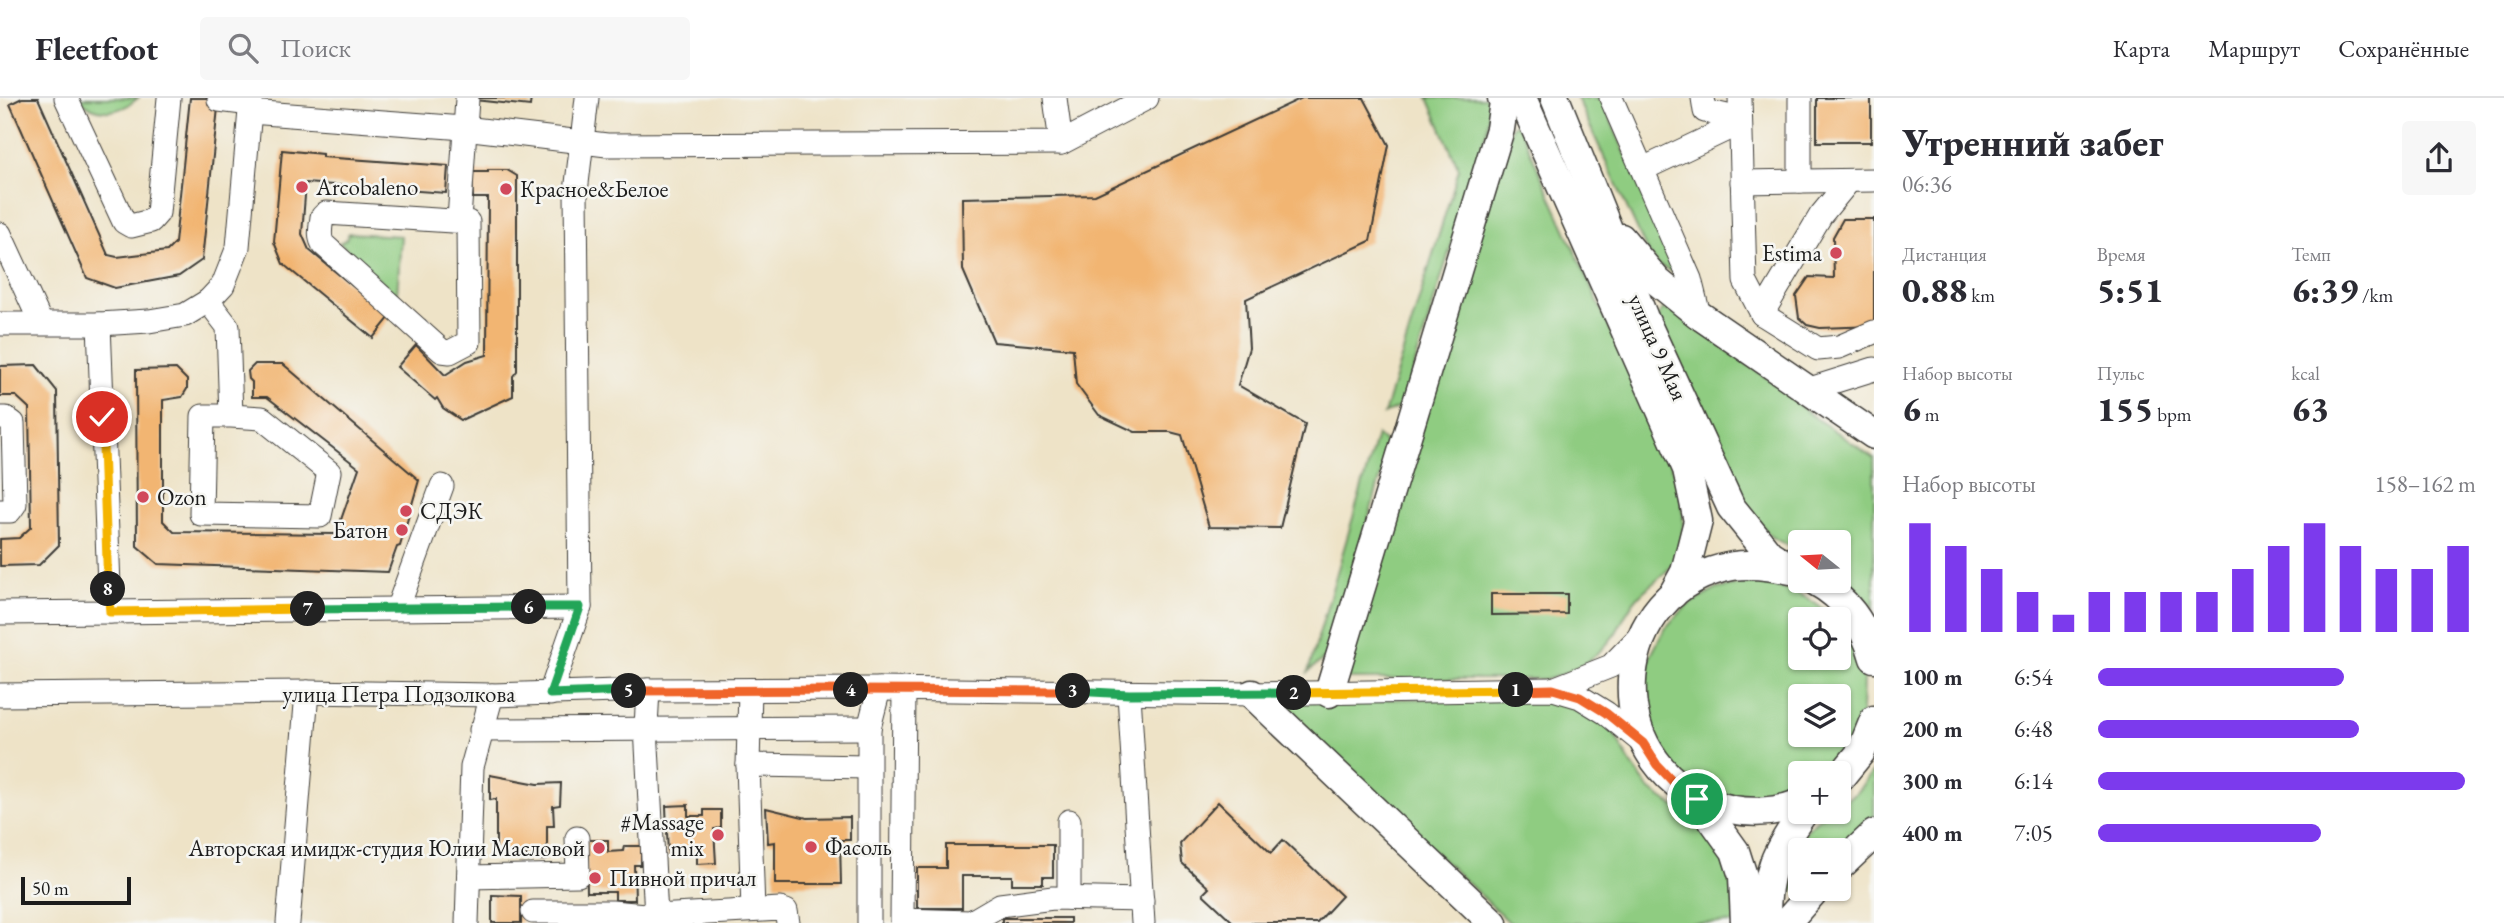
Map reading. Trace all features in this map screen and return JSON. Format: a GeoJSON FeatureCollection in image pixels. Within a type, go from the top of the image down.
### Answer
{"type":"FeatureCollection","features":[{"type":"Feature","properties":{"kind":"main road"},"geometry":{"type":"LineString","coordinates":[[1329,693],[1500,130],[1504,102],[1502,98]]}},
{"type":"Feature","properties":{"kind":"main road","name":"улица 9 Мая"},"geometry":{"type":"LineString","coordinates":[[1522,98],[1687,469],[1698,521],[1685,572],[1673,594]]}},
{"type":"Feature","properties":{"kind":"main road","name":"улица 9 Мая"},"geometry":{"type":"LineString","coordinates":[[1555,98],[1644,318],[1731,507],[1769,554],[1788,565]]}},
{"type":"Feature","properties":{"kind":"main road"},"geometry":{"type":"LineString","coordinates":[[1604,219],[1658,282],[1699,315],[1874,435]]}},
{"type":"Feature","properties":{"kind":"main road"},"geometry":{"type":"LineString","coordinates":[[1788,571],[1764,565],[1732,566],[1702,576],[1673,594],[1644,632],[1634,659],[1631,687],[1634,716],[1643,743],[1657,765],[1675,784],[1697,799],[1726,809],[1757,813],[1788,808]]}},
{"type":"Feature","properties":{"kind":"main road","name":"улица 9 Мая"},"geometry":{"type":"LineString","coordinates":[[1832,593],[1852,611],[1872,648]]}},
{"type":"Feature","properties":{"kind":"main road"},"geometry":{"type":"LineString","coordinates":[[1252,694],[1493,923]]}},
{"type":"Feature","properties":{"kind":"main road"},"geometry":{"type":"LineString","coordinates":[[1851,765],[1868,746],[1874,720]]}},
{"type":"Feature","properties":{"kind":"main road"},"geometry":{"type":"LineString","coordinates":[[1697,799],[1735,851],[1743,876],[1745,923]]}},
{"type":"Feature","properties":{"kind":"main road"},"geometry":{"type":"LineString","coordinates":[[1766,923],[1766,898],[1775,856],[1796,824]]}},
{"type":"Feature","properties":{"kind":"main road"},"geometry":{"type":"LineString","coordinates":[[1851,856],[1874,834]]}},
{"type":"Feature","properties":{"kind":"main road"},"geometry":{"type":"LineString","coordinates":[[1786,923],[1805,901]]}},
{"type":"Feature","properties":{"kind":"street"},"geometry":{"type":"LineString","coordinates":[[66,98],[124,222],[131,226],[151,221],[158,213],[169,98]]}},
{"type":"Feature","properties":{"kind":"street"},"geometry":{"type":"LineString","coordinates":[[550,694],[580,607],[576,192],[587,98]]}},
{"type":"Feature","properties":{"kind":"street"},"geometry":{"type":"LineString","coordinates":[[1055,98],[1061,143]]}},
{"type":"Feature","properties":{"kind":"street"},"geometry":{"type":"LineString","coordinates":[[219,100],[607,145],[1061,143],[1147,98]]}},
{"type":"Feature","properties":{"kind":"street"},"geometry":{"type":"LineString","coordinates":[[1611,98],[1690,279],[1699,315]]}},
{"type":"Feature","properties":{"kind":"street"},"geometry":{"type":"LineString","coordinates":[[1703,98],[1705,111],[1740,113]]}},
{"type":"Feature","properties":{"kind":"street"},"geometry":{"type":"LineString","coordinates":[[1800,98],[1800,181]]}},
{"type":"Feature","properties":{"kind":"street"},"geometry":{"type":"LineString","coordinates":[[459,220],[467,99]]}},
{"type":"Feature","properties":{"kind":"street"},"geometry":{"type":"LineString","coordinates":[[0,324],[149,321],[185,315],[208,301],[223,285],[237,247],[251,105]]}},
{"type":"Feature","properties":{"kind":"street"},"geometry":{"type":"LineString","coordinates":[[1643,169],[1740,113]]}},
{"type":"Feature","properties":{"kind":"street"},"geometry":{"type":"LineString","coordinates":[[1740,113],[1745,282],[1762,314],[1818,349],[1839,347],[1874,332]]}},
{"type":"Feature","properties":{"kind":"street"},"geometry":{"type":"LineString","coordinates":[[1742,182],[1874,180]]}},
{"type":"Feature","properties":{"kind":"street"},"geometry":{"type":"LineString","coordinates":[[1762,314],[1821,215],[1849,181]]}},
{"type":"Feature","properties":{"kind":"street"},"geometry":{"type":"LineString","coordinates":[[326,213],[459,220],[470,225],[470,335],[469,342],[445,353],[321,241],[322,217],[326,213]]}},
{"type":"Feature","properties":{"kind":"street"},"geometry":{"type":"LineString","coordinates":[[0,234],[11,283],[41,323]]}},
{"type":"Feature","properties":{"kind":"street"},"geometry":{"type":"LineString","coordinates":[[208,301],[228,327],[231,416]]}},
{"type":"Feature","properties":{"kind":"street"},"geometry":{"type":"LineString","coordinates":[[99,324],[110,612]]}},
{"type":"Feature","properties":{"kind":"street"},"geometry":{"type":"LineString","coordinates":[[1839,347],[1850,378]]}},
{"type":"Feature","properties":{"kind":"street"},"geometry":{"type":"LineString","coordinates":[[1807,390],[1874,369]]}},
{"type":"Feature","properties":{"kind":"street"},"geometry":{"type":"LineString","coordinates":[[203,416],[231,416],[262,418],[328,472],[320,516],[201,514],[203,416]]}},
{"type":"Feature","properties":{"kind":"street"},"geometry":{"type":"LineString","coordinates":[[0,418],[6,418],[13,423],[15,504],[10,511],[0,511]]}},
{"type":"Feature","properties":{"kind":"street"},"geometry":{"type":"LineString","coordinates":[[398,607],[442,486]]}},
{"type":"Feature","properties":{"kind":"street"},"geometry":{"type":"LineString","coordinates":[[0,613],[580,607]]}},
{"type":"Feature","properties":{"kind":"street","name":"улица Петра Подзолкова"},"geometry":{"type":"LineString","coordinates":[[1553,689],[1611,666],[1644,632]]}},
{"type":"Feature","properties":{"kind":"street","name":"улица Петра Подзолкова"},"geometry":{"type":"LineString","coordinates":[[0,695],[307,692],[492,695],[750,690],[1252,694],[1553,689],[1580,697],[1606,713],[1643,743]]}},
{"type":"Feature","properties":{"kind":"street"},"geometry":{"type":"LineString","coordinates":[[750,690],[748,765],[753,910]]}},
{"type":"Feature","properties":{"kind":"street"},"geometry":{"type":"LineString","coordinates":[[869,923],[869,727],[879,690]]}},
{"type":"Feature","properties":{"kind":"street"},"geometry":{"type":"LineString","coordinates":[[904,690],[907,795],[902,920],[971,922],[1000,905],[1053,898],[1069,898],[1142,912],[1129,694]]}},
{"type":"Feature","properties":{"kind":"street"},"geometry":{"type":"LineString","coordinates":[[648,691],[646,727],[656,916]]}},
{"type":"Feature","properties":{"kind":"street"},"geometry":{"type":"LineString","coordinates":[[288,923],[307,692]]}},
{"type":"Feature","properties":{"kind":"street"},"geometry":{"type":"LineString","coordinates":[[467,923],[472,767],[492,695]]}},
{"type":"Feature","properties":{"kind":"street"},"geometry":{"type":"LineString","coordinates":[[481,730],[869,727]]}},
{"type":"Feature","properties":{"kind":"street"},"geometry":{"type":"LineString","coordinates":[[748,765],[868,767]]}},
{"type":"Feature","properties":{"kind":"street"},"geometry":{"type":"LineString","coordinates":[[1069,821],[1069,898]]}},
{"type":"Feature","properties":{"kind":"street"},"geometry":{"type":"LineString","coordinates":[[469,877],[578,875],[578,838]]}},
{"type":"Feature","properties":{"kind":"street"},"geometry":{"type":"LineString","coordinates":[[532,876],[533,917],[612,912],[656,916],[780,909],[786,911],[788,923]]}},
{"type":"Feature","properties":{"kind":"green space"},"geometry":{"type":"Polygon","coordinates":[[[79,98],[138,98],[116,110],[100,111],[79,98]]]}},
{"type":"Feature","properties":{"kind":"green space"},"geometry":{"type":"Polygon","coordinates":[[[1428,98],[1490,98],[1487,129],[1402,406],[1384,414],[1459,169],[1428,98]]]}},
{"type":"Feature","properties":{"kind":"green space"},"geometry":{"type":"Polygon","coordinates":[[[1577,98],[1601,98],[1676,269],[1674,273],[1658,265],[1647,251],[1577,98]]]}},
{"type":"Feature","properties":{"kind":"green space"},"geometry":{"type":"Polygon","coordinates":[[[1518,124],[1679,483],[1683,514],[1681,544],[1670,568],[1634,601],[1615,634],[1601,650],[1578,667],[1559,675],[1549,679],[1345,679],[1512,125],[1518,124]]]}},
{"type":"Feature","properties":{"kind":"green space"},"geometry":{"type":"Polygon","coordinates":[[[349,233],[401,236],[397,296],[340,243],[349,233]]]}},
{"type":"Feature","properties":{"kind":"green space"},"geometry":{"type":"Polygon","coordinates":[[[1662,309],[1673,312],[1781,388],[1807,412],[1874,458],[1874,609],[1852,585],[1852,530],[1788,530],[1788,546],[1771,537],[1740,496],[1658,317],[1662,309]]]}},
{"type":"Feature","properties":{"kind":"green space"},"geometry":{"type":"Polygon","coordinates":[[[1377,435],[1388,445],[1388,452],[1328,655],[1308,672],[1377,435]]]}},
{"type":"Feature","properties":{"kind":"green space"},"geometry":{"type":"Polygon","coordinates":[[[1749,583],[1786,589],[1788,593],[1796,593],[1820,607],[1788,607],[1788,670],[1851,670],[1851,643],[1863,679],[1862,712],[1851,744],[1851,684],[1788,684],[1788,747],[1849,747],[1837,761],[1788,761],[1788,796],[1775,800],[1743,802],[1683,777],[1662,752],[1648,722],[1644,690],[1650,657],[1665,628],[1688,605],[1717,589],[1749,583]]]}},
{"type":"Feature","properties":{"kind":"green space"},"geometry":{"type":"Polygon","coordinates":[[[1544,697],[1584,706],[1613,732],[1650,790],[1711,831],[1724,848],[1738,923],[1510,923],[1275,701],[1544,697]]]}},
{"type":"Feature","properties":{"kind":"green space"},"geometry":{"type":"Polygon","coordinates":[[[1874,770],[1874,816],[1850,838],[1799,838],[1813,824],[1851,824],[1851,796],[1874,770]]]}},
{"type":"Feature","properties":{"kind":"green space"},"geometry":{"type":"Polygon","coordinates":[[[1788,858],[1788,896],[1775,908],[1788,858]]]}},
{"type":"Feature","properties":{"kind":"building"},"geometry":{"type":"Polygon","coordinates":[[[22,98],[38,98],[108,255],[117,257],[167,251],[175,243],[190,98],[219,98],[202,260],[179,276],[115,288],[87,278],[10,104],[22,98]]]}},
{"type":"Feature","properties":{"kind":"building"},"geometry":{"type":"Polygon","coordinates":[[[475,98],[531,98],[530,106],[475,98]]]}},
{"type":"Feature","properties":{"kind":"building"},"geometry":{"type":"Polygon","coordinates":[[[1302,98],[1364,98],[1389,145],[1370,241],[1246,299],[1249,348],[1238,385],[1305,424],[1280,528],[1209,527],[1182,435],[1170,432],[1135,432],[1099,415],[1076,384],[1073,349],[994,342],[963,270],[962,198],[1095,195],[1302,98]]]}},
{"type":"Feature","properties":{"kind":"building"},"geometry":{"type":"Polygon","coordinates":[[[1817,98],[1871,98],[1871,142],[1817,142],[1817,98]]]}},
{"type":"Feature","properties":{"kind":"building"},"geometry":{"type":"Polygon","coordinates":[[[282,150],[322,154],[322,157],[448,166],[446,193],[306,183],[302,234],[309,250],[390,317],[373,338],[283,264],[274,242],[282,150]]]}},
{"type":"Feature","properties":{"kind":"building"},"geometry":{"type":"Polygon","coordinates":[[[507,170],[517,176],[517,371],[513,376],[513,396],[461,420],[443,408],[437,398],[435,400],[397,367],[416,345],[445,375],[467,361],[487,355],[488,198],[473,198],[472,172],[507,170]]]}},
{"type":"Feature","properties":{"kind":"building"},"geometry":{"type":"Polygon","coordinates":[[[1843,219],[1874,219],[1874,326],[1820,328],[1807,325],[1799,318],[1796,296],[1809,277],[1834,278],[1833,237],[1843,219]]]}},
{"type":"Feature","properties":{"kind":"building"},"geometry":{"type":"Polygon","coordinates":[[[255,364],[283,364],[419,480],[400,546],[397,547],[388,572],[158,564],[137,546],[136,370],[176,369],[187,380],[187,389],[182,397],[163,400],[163,521],[174,532],[336,534],[359,468],[267,397],[252,397],[252,382],[248,371],[255,364]]]}},
{"type":"Feature","properties":{"kind":"building"},"geometry":{"type":"Polygon","coordinates":[[[36,365],[57,391],[59,545],[39,565],[0,566],[0,539],[19,538],[31,527],[29,408],[16,396],[0,396],[0,366],[36,365]]]}},
{"type":"Feature","properties":{"kind":"building"},"geometry":{"type":"Polygon","coordinates":[[[1491,594],[1567,594],[1567,614],[1491,615],[1491,594]]]}},
{"type":"Feature","properties":{"kind":"building"},"geometry":{"type":"Polygon","coordinates":[[[490,775],[538,784],[561,783],[560,805],[553,806],[554,826],[547,826],[547,860],[527,860],[527,854],[496,854],[496,799],[490,800],[490,775]]]}},
{"type":"Feature","properties":{"kind":"building"},"geometry":{"type":"Polygon","coordinates":[[[1218,802],[1271,853],[1283,840],[1342,896],[1317,923],[1234,923],[1203,894],[1209,888],[1182,863],[1180,843],[1218,802]]]}},
{"type":"Feature","properties":{"kind":"building"},"geometry":{"type":"Polygon","coordinates":[[[688,805],[688,816],[704,816],[704,810],[721,810],[721,828],[714,829],[716,863],[697,864],[697,855],[668,856],[666,806],[688,805]]]}},
{"type":"Feature","properties":{"kind":"building"},"geometry":{"type":"Polygon","coordinates":[[[766,808],[807,818],[850,817],[850,840],[840,840],[841,884],[775,884],[775,842],[768,843],[766,808]]]}},
{"type":"Feature","properties":{"kind":"building"},"geometry":{"type":"Polygon","coordinates":[[[586,840],[608,840],[608,852],[623,851],[624,846],[641,846],[641,865],[634,865],[635,900],[615,900],[615,892],[587,892],[586,840]]]}},
{"type":"Feature","properties":{"kind":"building"},"geometry":{"type":"Polygon","coordinates":[[[946,845],[1053,845],[1053,877],[1043,877],[1043,884],[1012,884],[1012,876],[962,876],[962,908],[917,908],[917,868],[946,868],[946,845]]]}},
{"type":"Feature","properties":{"kind":"building"},"geometry":{"type":"Polygon","coordinates":[[[492,895],[521,896],[521,923],[492,923],[492,895]]]}},
{"type":"Feature","properties":{"kind":"building"},"geometry":{"type":"Polygon","coordinates":[[[1002,918],[1070,918],[1070,923],[1002,923],[1002,918]]]}},
{"type":"Feature","properties":{"kind":"place","name":"Arcobaleno"},"geometry":{"type":"Point","coordinates":[302,187]}},
{"type":"Feature","properties":{"kind":"place","name":"Красное&Белое"},"geometry":{"type":"Point","coordinates":[506,189]}},
{"type":"Feature","properties":{"kind":"place","name":"Estima"},"geometry":{"type":"Point","coordinates":[1836,253]}},
{"type":"Feature","properties":{"kind":"place","name":"Ozon"},"geometry":{"type":"Point","coordinates":[143,497]}},
{"type":"Feature","properties":{"kind":"place","name":"СДЭК"},"geometry":{"type":"Point","coordinates":[406,511]}},
{"type":"Feature","properties":{"kind":"place","name":"Батон"},"geometry":{"type":"Point","coordinates":[402,530]}},
{"type":"Feature","properties":{"kind":"place","name":"#Massage mix"},"geometry":{"type":"Point","coordinates":[718,835]}},
{"type":"Feature","properties":{"kind":"place","name":"Фасоль"},"geometry":{"type":"Point","coordinates":[811,847]}},
{"type":"Feature","properties":{"kind":"place","name":"Авторская имидж-студия Юлии Масловой"},"geometry":{"type":"Point","coordinates":[599,848]}},
{"type":"Feature","properties":{"kind":"place","name":"Пивной причал"},"geometry":{"type":"Point","coordinates":[595,878]}},
{"type":"Feature","properties":{"kind":"route"},"geometry":{"type":"LineString","coordinates":[[102,417],[110,612],[580,607],[550,694],[714,690],[904,690],[1252,694],[1553,689],[1580,697],[1606,713],[1643,743],[1657,765],[1675,784],[1697,799]]}}]}
